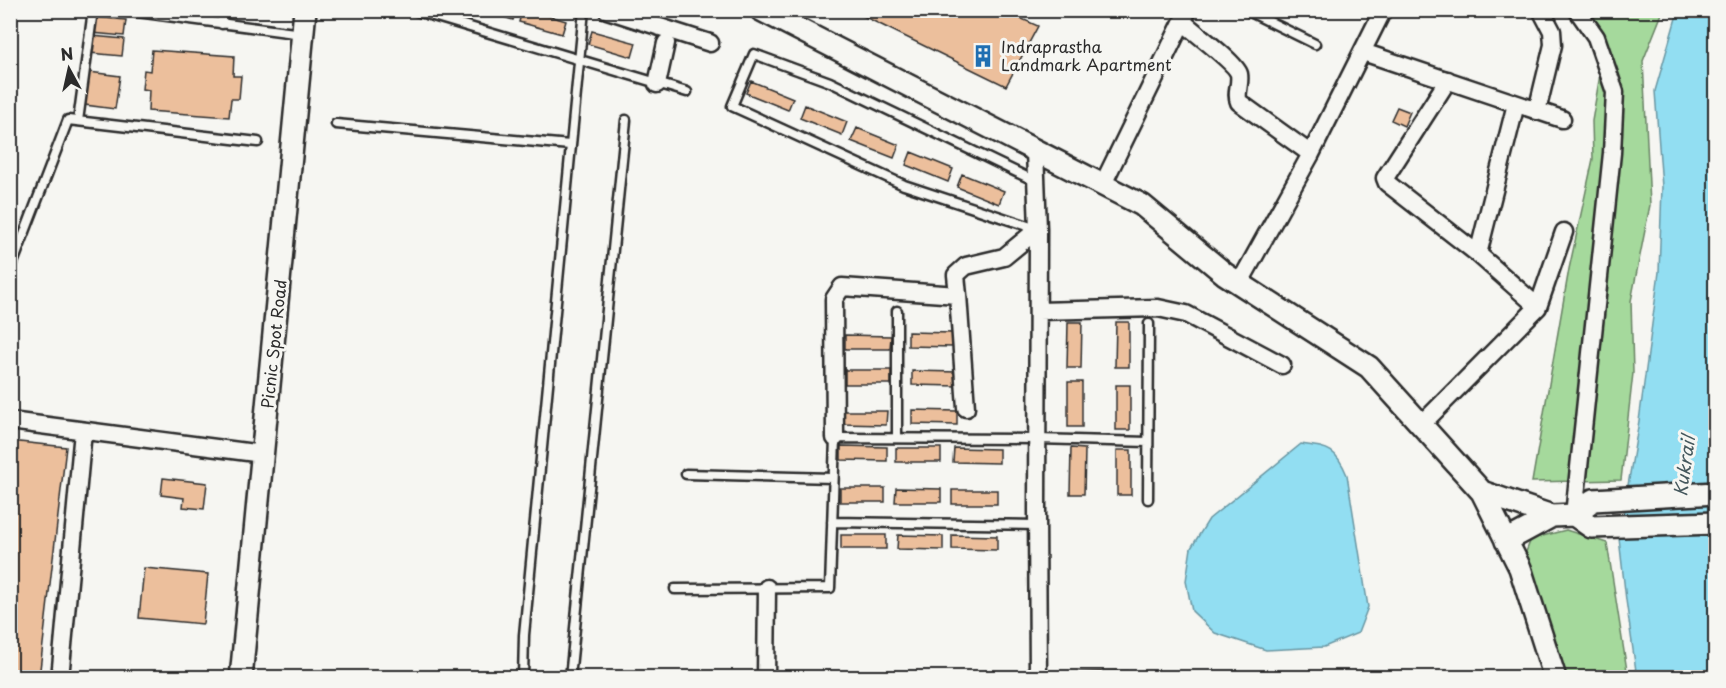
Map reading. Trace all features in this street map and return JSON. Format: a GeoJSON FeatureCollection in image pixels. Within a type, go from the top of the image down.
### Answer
{"type":"FeatureCollection","features":[{"type":"Feature","properties":{"kind":"street","name":"Picnic Spot Road"},"geometry":{"type":"LineString","coordinates":[[241,678],[305,10]]}},
{"type":"Feature","properties":{"kind":"street"},"geometry":{"type":"LineString","coordinates":[[607,10],[710,43]]}},
{"type":"Feature","properties":{"kind":"street"},"geometry":{"type":"LineString","coordinates":[[1239,284],[1311,154],[1383,10]]}},
{"type":"Feature","properties":{"kind":"street"},"geometry":{"type":"LineString","coordinates":[[1537,111],[1553,45],[1551,31],[1541,10]]}},
{"type":"Feature","properties":{"kind":"street"},"geometry":{"type":"LineString","coordinates":[[1574,514],[1612,153],[1615,92],[1596,37],[1577,10]]}},
{"type":"Feature","properties":{"kind":"street"},"geometry":{"type":"LineString","coordinates":[[771,13],[1142,205],[1239,284],[1369,367],[1482,492],[1520,568],[1555,678]]}},
{"type":"Feature","properties":{"kind":"street"},"geometry":{"type":"LineString","coordinates":[[1102,184],[1184,14],[1234,66],[1239,76],[1237,98],[1239,102],[1311,154]]}},
{"type":"Feature","properties":{"kind":"street"},"geometry":{"type":"LineString","coordinates":[[657,84],[666,43]]}},
{"type":"Feature","properties":{"kind":"street"},"geometry":{"type":"LineString","coordinates":[[1363,52],[1562,119]]}},
{"type":"Feature","properties":{"kind":"street"},"geometry":{"type":"LineString","coordinates":[[1448,81],[1386,172],[1385,178],[1387,183],[1478,254],[1538,307]]}},
{"type":"Feature","properties":{"kind":"street"},"geometry":{"type":"LineString","coordinates":[[1478,254],[1516,104]]}},
{"type":"Feature","properties":{"kind":"street"},"geometry":{"type":"LineString","coordinates":[[1035,151],[1038,229],[1038,678]]}},
{"type":"Feature","properties":{"kind":"street"},"geometry":{"type":"LineString","coordinates":[[966,408],[956,275],[966,266],[1004,257],[1038,229]]}},
{"type":"Feature","properties":{"kind":"street"},"geometry":{"type":"LineString","coordinates":[[1420,425],[1538,307],[1564,232]]}},
{"type":"Feature","properties":{"kind":"street"},"geometry":{"type":"LineString","coordinates":[[835,438],[834,299],[842,287],[958,295]]}},
{"type":"Feature","properties":{"kind":"street"},"geometry":{"type":"LineString","coordinates":[[1038,310],[1158,308],[1186,314],[1282,365]]}},
{"type":"Feature","properties":{"kind":"street"},"geometry":{"type":"LineString","coordinates":[[10,421],[263,454]]}},
{"type":"Feature","properties":{"kind":"street"},"geometry":{"type":"LineString","coordinates":[[60,678],[83,430]]}},
{"type":"Feature","properties":{"kind":"street"},"geometry":{"type":"LineString","coordinates":[[1482,492],[1552,516]]}},
{"type":"Feature","properties":{"kind":"street"},"geometry":{"type":"LineString","coordinates":[[1506,541],[1552,516],[1574,514],[1593,500],[1716,493]]}},
{"type":"Feature","properties":{"kind":"street"},"geometry":{"type":"LineString","coordinates":[[1574,514],[1591,528],[1716,523]]}},
{"type":"Feature","properties":{"kind":"street"},"geometry":{"type":"LineString","coordinates":[[766,678],[767,588]]}},
{"type":"Feature","properties":{"kind":"lane"},"geometry":{"type":"LineString","coordinates":[[78,121],[93,10]]}},
{"type":"Feature","properties":{"kind":"lane"},"geometry":{"type":"LineString","coordinates":[[122,10],[303,34]]}},
{"type":"Feature","properties":{"kind":"lane"},"geometry":{"type":"LineString","coordinates":[[222,24],[223,10]]}},
{"type":"Feature","properties":{"kind":"lane"},"geometry":{"type":"LineString","coordinates":[[413,10],[687,92]]}},
{"type":"Feature","properties":{"kind":"lane"},"geometry":{"type":"LineString","coordinates":[[523,678],[524,635],[584,10]]}},
{"type":"Feature","properties":{"kind":"lane"},"geometry":{"type":"LineString","coordinates":[[1246,10],[1262,14],[1315,44]]}},
{"type":"Feature","properties":{"kind":"lane"},"geometry":{"type":"LineString","coordinates":[[1035,181],[830,82],[754,54],[732,106],[904,186],[1038,229]]}},
{"type":"Feature","properties":{"kind":"lane"},"geometry":{"type":"LineString","coordinates":[[10,271],[68,120],[258,142]]}},
{"type":"Feature","properties":{"kind":"lane"},"geometry":{"type":"LineString","coordinates":[[570,678],[626,120]]}},
{"type":"Feature","properties":{"kind":"lane"},"geometry":{"type":"LineString","coordinates":[[336,124],[570,145]]}},
{"type":"Feature","properties":{"kind":"lane"},"geometry":{"type":"LineString","coordinates":[[897,311],[897,437]]}},
{"type":"Feature","properties":{"kind":"lane"},"geometry":{"type":"LineString","coordinates":[[1148,499],[1149,324]]}},
{"type":"Feature","properties":{"kind":"lane"},"geometry":{"type":"LineString","coordinates":[[675,589],[830,588],[835,438],[1148,442]]}},
{"type":"Feature","properties":{"kind":"lane"},"geometry":{"type":"LineString","coordinates":[[686,474],[833,478]]}},
{"type":"Feature","properties":{"kind":"lane"},"geometry":{"type":"LineString","coordinates":[[832,522],[1037,525]]}},
{"type":"Feature","properties":{"kind":"green space"},"geometry":{"type":"Polygon","coordinates":[[[1584,11],[1663,11],[1643,61],[1650,205],[1631,301],[1633,373],[1621,480],[1532,482],[1569,269],[1593,159],[1592,121],[1606,40],[1584,11]]]}},
{"type":"Feature","properties":{"kind":"green space"},"geometry":{"type":"Polygon","coordinates":[[[1566,530],[1607,543],[1628,677],[1566,677],[1526,552],[1531,539],[1566,530]]]}},
{"type":"Feature","properties":{"kind":"water","name":"Kukrail"},"geometry":{"type":"Polygon","coordinates":[[[1678,11],[1715,11],[1715,677],[1637,678],[1619,538],[1639,421],[1659,272],[1662,187],[1655,91],[1678,11]]]}},
{"type":"Feature","properties":{"kind":"water"},"geometry":{"type":"Polygon","coordinates":[[[1301,444],[1325,448],[1335,454],[1347,475],[1368,607],[1358,633],[1324,647],[1266,650],[1215,633],[1192,611],[1186,581],[1191,548],[1209,519],[1301,444]]]}},
{"type":"Feature","properties":{"kind":"building"},"geometry":{"type":"Polygon","coordinates":[[[481,10],[516,10],[513,20],[481,10]]]}},
{"type":"Feature","properties":{"kind":"building"},"geometry":{"type":"Polygon","coordinates":[[[522,10],[530,10],[566,21],[562,34],[519,22],[522,10]]]}},
{"type":"Feature","properties":{"kind":"building","name":"Indraprastha Landmark Apartment"},"geometry":{"type":"Polygon","coordinates":[[[860,10],[1002,10],[1038,26],[1006,86],[859,14],[860,10]]]}},
{"type":"Feature","properties":{"kind":"building"},"geometry":{"type":"Polygon","coordinates":[[[94,17],[126,20],[124,36],[92,33],[94,17]]]}},
{"type":"Feature","properties":{"kind":"building"},"geometry":{"type":"Polygon","coordinates":[[[592,31],[636,43],[632,57],[588,44],[592,31]]]}},
{"type":"Feature","properties":{"kind":"building"},"geometry":{"type":"Polygon","coordinates":[[[92,36],[124,39],[122,56],[90,53],[92,36]]]}},
{"type":"Feature","properties":{"kind":"building"},"geometry":{"type":"Polygon","coordinates":[[[152,50],[234,56],[233,76],[241,76],[239,99],[231,99],[229,117],[148,111],[149,90],[142,89],[144,70],[150,71],[152,50]]]}},
{"type":"Feature","properties":{"kind":"building"},"geometry":{"type":"Polygon","coordinates":[[[89,72],[120,76],[115,109],[85,105],[89,72]]]}},
{"type":"Feature","properties":{"kind":"building"},"geometry":{"type":"Polygon","coordinates":[[[751,81],[793,98],[788,110],[746,93],[751,81]]]}},
{"type":"Feature","properties":{"kind":"building"},"geometry":{"type":"Polygon","coordinates":[[[805,105],[847,122],[842,135],[800,118],[805,105]]]}},
{"type":"Feature","properties":{"kind":"building"},"geometry":{"type":"Polygon","coordinates":[[[1397,107],[1410,112],[1404,126],[1391,120],[1397,107]]]}},
{"type":"Feature","properties":{"kind":"building"},"geometry":{"type":"Polygon","coordinates":[[[857,128],[899,145],[894,158],[851,141],[857,128]]]}},
{"type":"Feature","properties":{"kind":"building"},"geometry":{"type":"Polygon","coordinates":[[[911,152],[953,169],[948,182],[906,165],[911,152]]]}},
{"type":"Feature","properties":{"kind":"building"},"geometry":{"type":"Polygon","coordinates":[[[962,174],[1004,191],[999,204],[957,187],[962,174]]]}},
{"type":"Feature","properties":{"kind":"building"},"geometry":{"type":"Polygon","coordinates":[[[1068,322],[1082,322],[1081,368],[1067,368],[1068,322]]]}},
{"type":"Feature","properties":{"kind":"building"},"geometry":{"type":"Polygon","coordinates":[[[1116,322],[1129,322],[1129,367],[1115,367],[1116,322]]]}},
{"type":"Feature","properties":{"kind":"building"},"geometry":{"type":"Polygon","coordinates":[[[908,332],[953,333],[953,347],[908,346],[908,332]]]}},
{"type":"Feature","properties":{"kind":"building"},"geometry":{"type":"Polygon","coordinates":[[[845,335],[891,336],[890,349],[845,349],[845,335]]]}},
{"type":"Feature","properties":{"kind":"building"},"geometry":{"type":"Polygon","coordinates":[[[845,370],[891,370],[891,384],[845,384],[845,370]]]}},
{"type":"Feature","properties":{"kind":"building"},"geometry":{"type":"Polygon","coordinates":[[[912,371],[958,372],[958,386],[912,385],[912,371]]]}},
{"type":"Feature","properties":{"kind":"building"},"geometry":{"type":"Polygon","coordinates":[[[1068,382],[1082,382],[1082,427],[1068,427],[1068,382]]]}},
{"type":"Feature","properties":{"kind":"building"},"geometry":{"type":"Polygon","coordinates":[[[1116,385],[1130,385],[1130,430],[1116,430],[1116,385]]]}},
{"type":"Feature","properties":{"kind":"building"},"geometry":{"type":"Polygon","coordinates":[[[912,410],[957,411],[957,425],[912,424],[912,410]]]}},
{"type":"Feature","properties":{"kind":"building"},"geometry":{"type":"Polygon","coordinates":[[[841,411],[887,411],[886,425],[841,424],[841,411]]]}},
{"type":"Feature","properties":{"kind":"building"},"geometry":{"type":"Polygon","coordinates":[[[10,441],[66,447],[39,678],[10,678],[10,441]]]}},
{"type":"Feature","properties":{"kind":"building"},"geometry":{"type":"Polygon","coordinates":[[[841,446],[887,447],[887,461],[841,460],[841,446]]]}},
{"type":"Feature","properties":{"kind":"building"},"geometry":{"type":"Polygon","coordinates":[[[896,448],[941,448],[941,462],[896,462],[896,448]]]}},
{"type":"Feature","properties":{"kind":"building"},"geometry":{"type":"Polygon","coordinates":[[[954,448],[999,449],[999,463],[953,462],[954,448]]]}},
{"type":"Feature","properties":{"kind":"building"},"geometry":{"type":"Polygon","coordinates":[[[1071,448],[1085,449],[1084,494],[1070,494],[1071,448]]]}},
{"type":"Feature","properties":{"kind":"building"},"geometry":{"type":"Polygon","coordinates":[[[1117,450],[1131,450],[1131,495],[1117,495],[1117,450]]]}},
{"type":"Feature","properties":{"kind":"building"},"geometry":{"type":"Polygon","coordinates":[[[163,478],[207,483],[204,509],[183,507],[184,498],[161,495],[163,478]]]}},
{"type":"Feature","properties":{"kind":"building"},"geometry":{"type":"Polygon","coordinates":[[[840,488],[885,488],[885,502],[840,502],[840,488]]]}},
{"type":"Feature","properties":{"kind":"building"},"geometry":{"type":"Polygon","coordinates":[[[896,488],[941,489],[941,502],[895,502],[896,488]]]}},
{"type":"Feature","properties":{"kind":"building"},"geometry":{"type":"Polygon","coordinates":[[[952,490],[997,490],[997,504],[952,504],[952,490]]]}},
{"type":"Feature","properties":{"kind":"building"},"geometry":{"type":"Polygon","coordinates":[[[841,535],[886,535],[886,549],[841,549],[841,535]]]}},
{"type":"Feature","properties":{"kind":"building"},"geometry":{"type":"Polygon","coordinates":[[[898,535],[943,536],[943,550],[897,549],[898,535]]]}},
{"type":"Feature","properties":{"kind":"building"},"geometry":{"type":"Polygon","coordinates":[[[952,535],[997,536],[997,550],[952,549],[952,535]]]}},
{"type":"Feature","properties":{"kind":"building"},"geometry":{"type":"Polygon","coordinates":[[[144,568],[208,574],[203,624],[139,618],[144,568]]]}},
{"type":"Feature","properties":{"kind":"building"},"geometry":{"type":"Polygon","coordinates":[[[1127,671],[1127,678],[1054,678],[1054,673],[1127,671]]]}},
{"type":"Feature","properties":{"kind":"place","name":"Indraprastha Landmark Apartment"},"geometry":{"type":"Point","coordinates":[983,56]}}]}
